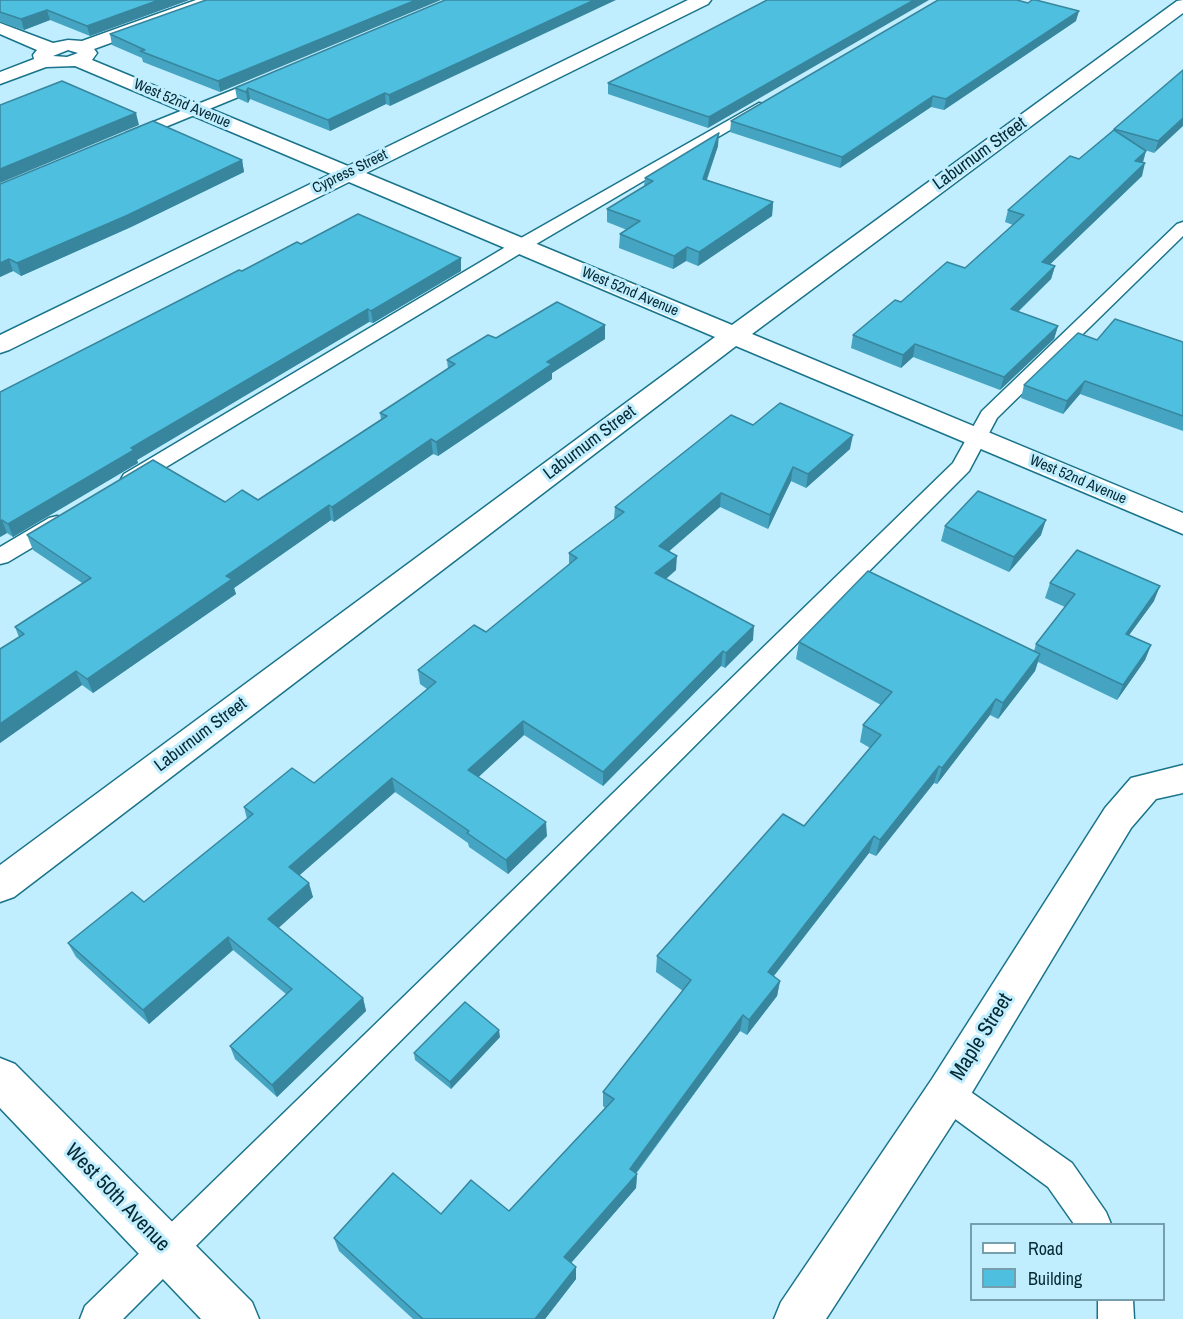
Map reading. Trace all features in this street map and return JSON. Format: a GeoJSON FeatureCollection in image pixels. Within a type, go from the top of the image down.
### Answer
{"type":"FeatureCollection","features":[{"type":"Feature","properties":{"kind":"street"},"geometry":{"type":"LineString","coordinates":[[0,78],[68,45],[80,54],[212,0]]}},
{"type":"Feature","properties":{"kind":"street","name":"Cypress Street"},"geometry":{"type":"LineString","coordinates":[[0,345],[702,0]]}},
{"type":"Feature","properties":{"kind":"street","name":"Laburnum Street"},"geometry":{"type":"LineString","coordinates":[[0,886],[734,336],[1183,6]]}},
{"type":"Feature","properties":{"kind":"street"},"geometry":{"type":"LineString","coordinates":[[0,28],[48,55]]}},
{"type":"Feature","properties":{"kind":"street","name":"West 52nd Avenue"},"geometry":{"type":"LineString","coordinates":[[80,54],[195,109],[1183,524]]}},
{"type":"Feature","properties":{"kind":"street","name":"Maple Street"},"geometry":{"type":"LineString","coordinates":[[798,1319],[947,1094],[1118,818],[1144,789],[1183,779]]}},
{"type":"Feature","properties":{"kind":"street","name":"West 50th Avenue"},"geometry":{"type":"LineString","coordinates":[[0,1078],[235,1319]]}},
{"type":"Feature","properties":{"kind":"lane"},"geometry":{"type":"LineString","coordinates":[[119,141],[275,77]]}},
{"type":"Feature","properties":{"kind":"lane"},"geometry":{"type":"LineString","coordinates":[[112,490],[520,246],[779,95]]}},
{"type":"Feature","properties":{"kind":"lane"},"geometry":{"type":"LineString","coordinates":[[98,1319],[962,466],[988,415],[1183,227]]}},
{"type":"Feature","properties":{"kind":"lane"},"geometry":{"type":"LineString","coordinates":[[0,557],[71,514]]}},
{"type":"Feature","properties":{"kind":"lane"},"geometry":{"type":"LineString","coordinates":[[947,1094],[1060,1175],[1094,1223]]}},
{"type":"Feature","properties":{"kind":"lane"},"geometry":{"type":"LineString","coordinates":[[1116,1301],[1116,1319]]}},
{"type":"Feature","properties":{"kind":"building"},"geometry":{"type":"Polygon","coordinates":[[[0,0],[159,0],[87,26],[47,10],[21,19],[0,12],[0,0]]]}},
{"type":"Feature","properties":{"kind":"building"},"geometry":{"type":"Polygon","coordinates":[[[206,0],[416,0],[218,81],[140,51],[145,50],[110,34],[206,0]]]}},
{"type":"Feature","properties":{"kind":"building"},"geometry":{"type":"Polygon","coordinates":[[[445,0],[594,0],[389,95],[385,93],[328,120],[248,88],[246,92],[235,88],[445,0]]]}},
{"type":"Feature","properties":{"kind":"building"},"geometry":{"type":"Polygon","coordinates":[[[767,0],[914,0],[709,117],[608,83],[767,0]]]}},
{"type":"Feature","properties":{"kind":"building"},"geometry":{"type":"Polygon","coordinates":[[[938,0],[1017,0],[1028,3],[1036,0],[1079,11],[946,99],[933,96],[842,157],[731,121],[938,0]]]}},
{"type":"Feature","properties":{"kind":"building"},"geometry":{"type":"Polygon","coordinates":[[[1183,70],[1183,118],[1158,141],[1114,129],[1183,70]]]}},
{"type":"Feature","properties":{"kind":"building"},"geometry":{"type":"Polygon","coordinates":[[[62,81],[136,113],[0,169],[0,105],[62,81]]]}},
{"type":"Feature","properties":{"kind":"building"},"geometry":{"type":"Polygon","coordinates":[[[153,121],[242,160],[128,215],[17,263],[9,259],[0,263],[0,184],[153,121]]]}},
{"type":"Feature","properties":{"kind":"building"},"geometry":{"type":"Polygon","coordinates":[[[1114,130],[1146,151],[1135,161],[1145,163],[1042,262],[1055,266],[1011,309],[1058,326],[1004,377],[915,344],[903,355],[853,335],[895,300],[901,302],[947,262],[965,268],[1024,215],[1008,210],[1070,156],[1079,159],[1114,130]]]}},
{"type":"Feature","properties":{"kind":"building"},"geometry":{"type":"Polygon","coordinates":[[[719,133],[703,179],[773,202],[699,252],[687,247],[674,256],[620,234],[640,221],[607,209],[653,181],[645,178],[719,133]]]}},
{"type":"Feature","properties":{"kind":"building"},"geometry":{"type":"Polygon","coordinates":[[[358,214],[461,258],[371,311],[368,309],[131,448],[134,450],[8,524],[0,521],[0,392],[239,270],[242,271],[297,242],[301,244],[358,214]]]}},
{"type":"Feature","properties":{"kind":"building"},"geometry":{"type":"Polygon","coordinates":[[[557,302],[605,325],[547,362],[552,364],[436,442],[431,439],[332,507],[329,505],[226,576],[232,579],[87,679],[76,671],[0,724],[0,649],[24,634],[15,627],[91,578],[27,535],[153,460],[225,502],[242,490],[258,500],[387,416],[380,413],[455,364],[447,360],[488,335],[496,338],[557,302]]]}},
{"type":"Feature","properties":{"kind":"building"},"geometry":{"type":"Polygon","coordinates":[[[1115,319],[1183,342],[1183,416],[1085,381],[1067,401],[1024,385],[1078,333],[1097,340],[1115,319]]]}},
{"type":"Feature","properties":{"kind":"building"},"geometry":{"type":"Polygon","coordinates":[[[780,403],[853,435],[808,474],[793,467],[770,515],[721,493],[659,546],[677,556],[655,573],[754,626],[726,653],[723,651],[603,772],[523,721],[468,770],[546,822],[506,860],[467,833],[469,831],[392,778],[289,867],[309,883],[268,919],[363,998],[272,1085],[230,1046],[292,989],[228,937],[143,1010],[68,943],[132,892],[144,902],[253,814],[244,807],[292,768],[314,783],[436,682],[418,670],[474,625],[486,632],[577,558],[569,553],[624,512],[615,507],[731,415],[753,425],[780,403]]]}},
{"type":"Feature","properties":{"kind":"building"},"geometry":{"type":"Polygon","coordinates":[[[978,491],[1046,520],[1014,557],[945,526],[978,491]]]}},
{"type":"Feature","properties":{"kind":"building"},"geometry":{"type":"Polygon","coordinates":[[[1077,550],[1160,586],[1126,634],[1151,645],[1123,685],[1036,644],[1075,594],[1050,583],[1077,550]]]}},
{"type":"Feature","properties":{"kind":"building"},"geometry":{"type":"Polygon","coordinates":[[[868,571],[1040,654],[1003,703],[996,699],[942,768],[939,766],[880,840],[874,836],[768,972],[780,981],[749,1020],[743,1015],[630,1169],[637,1174],[564,1257],[576,1267],[535,1319],[423,1319],[334,1238],[393,1173],[441,1214],[471,1180],[509,1211],[614,1099],[603,1092],[691,980],[657,956],[783,814],[804,826],[881,735],[863,725],[892,692],[799,642],[868,571]]]}},
{"type":"Feature","properties":{"kind":"building"},"geometry":{"type":"Polygon","coordinates":[[[465,1002],[499,1030],[450,1082],[414,1053],[465,1002]]]}}]}
